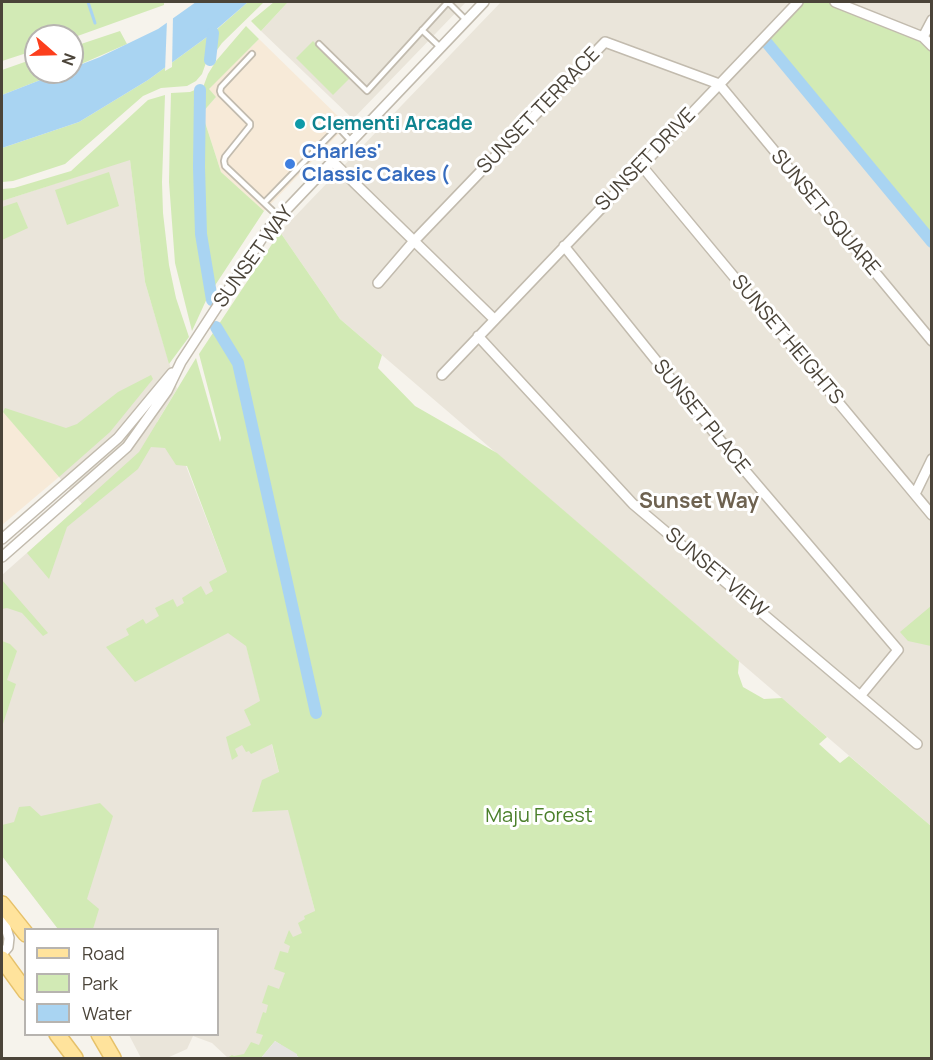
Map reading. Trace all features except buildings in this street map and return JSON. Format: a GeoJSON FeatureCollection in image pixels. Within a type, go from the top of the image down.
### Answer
{"type":"FeatureCollection","features":[{"type":"Feature","properties":{"kind":"main road"},"geometry":{"type":"LineString","coordinates":[[2,904],[24,932]]}},
{"type":"Feature","properties":{"kind":"main road"},"geometry":{"type":"LineString","coordinates":[[2,959],[24,989]]}},
{"type":"Feature","properties":{"kind":"main road"},"geometry":{"type":"LineString","coordinates":[[58,1036],[75,1059]]}},
{"type":"Feature","properties":{"kind":"main road"},"geometry":{"type":"LineString","coordinates":[[100,1036],[112,1059]]}},
{"type":"Feature","properties":{"kind":"street","name":"SUNSET WAY"},"geometry":{"type":"LineString","coordinates":[[2,539],[118,438],[181,362],[279,217],[483,2]]}},
{"type":"Feature","properties":{"kind":"street","name":"SUNSET DRIVE"},"geometry":{"type":"LineString","coordinates":[[442,375],[798,2]]}},
{"type":"Feature","properties":{"kind":"street"},"geometry":{"type":"LineString","coordinates":[[835,2],[923,37],[932,46]]}},
{"type":"Feature","properties":{"kind":"street"},"geometry":{"type":"LineString","coordinates":[[923,37],[932,20]]}},
{"type":"Feature","properties":{"kind":"street","name":"SUNSET TERRACE"},"geometry":{"type":"LineString","coordinates":[[414,241],[605,42],[719,84]]}},
{"type":"Feature","properties":{"kind":"street","name":"SUNSET SQUARE"},"geometry":{"type":"LineString","coordinates":[[719,84],[932,341]]}},
{"type":"Feature","properties":{"kind":"street"},"geometry":{"type":"LineString","coordinates":[[332,161],[494,319]]}},
{"type":"Feature","properties":{"kind":"street","name":"SUNSET HEIGHTS"},"geometry":{"type":"LineString","coordinates":[[641,165],[932,515]]}},
{"type":"Feature","properties":{"kind":"street"},"geometry":{"type":"LineString","coordinates":[[378,284],[414,241]]}},
{"type":"Feature","properties":{"kind":"street","name":"SUNSET PLACE"},"geometry":{"type":"LineString","coordinates":[[564,246],[741,466],[898,650],[861,695]]}},
{"type":"Feature","properties":{"kind":"street","name":"SUNSET VIEW"},"geometry":{"type":"LineString","coordinates":[[478,336],[633,504],[917,744]]}},
{"type":"Feature","properties":{"kind":"street","name":"SUNSET WAY"},"geometry":{"type":"LineString","coordinates":[[2,557],[127,447],[167,391],[181,362]]}},
{"type":"Feature","properties":{"kind":"street"},"geometry":{"type":"LineString","coordinates":[[915,494],[932,459]]}},
{"type":"Feature","properties":{"kind":"street"},"geometry":{"type":"LineString","coordinates":[[2,913],[9,938],[8,947],[2,954]]}},
{"type":"Feature","properties":{"kind":"lane"},"geometry":{"type":"LineString","coordinates":[[319,44],[368,91],[447,3],[466,20]]}},
{"type":"Feature","properties":{"kind":"lane"},"geometry":{"type":"LineString","coordinates":[[422,30],[440,47]]}},
{"type":"Feature","properties":{"kind":"lane"},"geometry":{"type":"LineString","coordinates":[[252,54],[221,87],[221,94],[250,123],[250,126],[225,156],[224,161],[225,166],[279,217]]}},
{"type":"Feature","properties":{"kind":"lane"},"geometry":{"type":"LineString","coordinates":[[264,203],[338,127],[351,141]]}},
{"type":"Feature","properties":{"kind":"shaded area"},"geometry":{"type":"Polygon","coordinates":[[[288,2],[466,2],[353,119],[261,31],[288,2]]]}},
{"type":"Feature","properties":{"kind":"shaded area"},"geometry":{"type":"Polygon","coordinates":[[[501,2],[931,2],[931,826],[340,319],[280,232],[501,2]]]}},
{"type":"Feature","properties":{"kind":"shaded area"},"geometry":{"type":"Polygon","coordinates":[[[259,39],[347,125],[264,211],[221,172],[202,113],[216,97],[208,89],[259,39]]]}},
{"type":"Feature","properties":{"kind":"shaded area"},"geometry":{"type":"Polygon","coordinates":[[[130,159],[145,282],[177,389],[157,422],[186,466],[227,572],[315,911],[275,1041],[261,1058],[228,1058],[212,1043],[193,1036],[219,1036],[219,928],[57,928],[2,856],[2,575],[82,504],[2,410],[2,201],[130,159]]]}},
{"type":"Feature","properties":{"kind":"shaded area"},"geometry":{"type":"Polygon","coordinates":[[[2,410],[59,477],[2,525],[2,410]]]}},
{"type":"Feature","properties":{"kind":"shaded area"},"geometry":{"type":"Polygon","coordinates":[[[130,1036],[193,1036],[187,1049],[167,1058],[141,1058],[130,1036]]]}},
{"type":"Feature","properties":{"kind":"shaded area"},"geometry":{"type":"Polygon","coordinates":[[[275,1041],[297,1054],[300,1058],[261,1058],[275,1041]]]}},
{"type":"Feature","properties":{"kind":"green space"},"geometry":{"type":"Polygon","coordinates":[[[2,2],[164,2],[164,5],[84,34],[84,24],[24,24],[24,54],[2,61],[2,2]]]}},
{"type":"Feature","properties":{"kind":"green space"},"geometry":{"type":"Polygon","coordinates":[[[248,2],[264,2],[222,43],[212,57],[215,31],[248,2]]]}},
{"type":"Feature","properties":{"kind":"green space"},"geometry":{"type":"Polygon","coordinates":[[[274,2],[288,2],[261,31],[251,21],[274,2]]]}},
{"type":"Feature","properties":{"kind":"green space"},"geometry":{"type":"Polygon","coordinates":[[[798,2],[833,2],[923,37],[932,47],[931,232],[766,34],[798,2]]]}},
{"type":"Feature","properties":{"kind":"green space"},"geometry":{"type":"Polygon","coordinates":[[[246,26],[259,39],[209,89],[216,97],[202,113],[221,172],[264,211],[212,290],[203,233],[201,167],[202,90],[216,61],[246,26]]]}},
{"type":"Feature","properties":{"kind":"green space"},"geometry":{"type":"Polygon","coordinates":[[[120,31],[127,44],[84,63],[84,43],[120,31]]]}},
{"type":"Feature","properties":{"kind":"green space"},"geometry":{"type":"Polygon","coordinates":[[[211,34],[207,60],[202,74],[196,81],[187,86],[161,88],[143,96],[65,164],[13,181],[2,182],[2,148],[79,122],[148,80],[211,34]]]}},
{"type":"Feature","properties":{"kind":"green space"},"geometry":{"type":"Polygon","coordinates":[[[313,41],[350,78],[333,95],[296,58],[313,41]]]}},
{"type":"Feature","properties":{"kind":"green space"},"geometry":{"type":"Polygon","coordinates":[[[24,62],[24,84],[30,84],[2,95],[2,70],[24,62]]]}},
{"type":"Feature","properties":{"kind":"green space"},"geometry":{"type":"Polygon","coordinates":[[[197,89],[196,166],[199,235],[209,294],[192,331],[175,263],[169,182],[170,131],[171,93],[190,92],[197,89]]]}},
{"type":"Feature","properties":{"kind":"green space"},"geometry":{"type":"Polygon","coordinates":[[[165,95],[163,213],[169,265],[176,298],[189,337],[169,364],[145,282],[130,160],[2,201],[2,189],[14,188],[71,171],[148,100],[165,95]]]}},
{"type":"Feature","properties":{"kind":"green space"},"geometry":{"type":"Polygon","coordinates":[[[109,172],[119,206],[67,225],[55,190],[109,172]]]}},
{"type":"Feature","properties":{"kind":"green space"},"geometry":{"type":"Polygon","coordinates":[[[17,202],[28,228],[2,240],[2,207],[17,202]]]}},
{"type":"Feature","properties":{"kind":"green space","name":"Maju Forest"},"geometry":{"type":"Polygon","coordinates":[[[280,232],[340,319],[382,355],[378,368],[415,406],[497,453],[739,661],[738,673],[743,687],[764,699],[782,698],[827,737],[819,744],[840,763],[849,756],[931,826],[931,1058],[300,1058],[275,1041],[261,1058],[227,1058],[244,1054],[251,1042],[259,1045],[263,1035],[256,1033],[263,1012],[266,1013],[268,1005],[262,1003],[268,985],[279,989],[285,973],[274,969],[280,951],[288,953],[290,946],[284,943],[289,930],[293,937],[302,933],[298,923],[305,919],[304,916],[315,911],[288,810],[252,812],[262,780],[279,772],[272,744],[251,754],[249,751],[246,752],[242,745],[235,749],[238,756],[232,760],[226,737],[251,725],[244,710],[260,701],[246,646],[228,633],[135,682],[106,647],[129,635],[126,629],[143,619],[146,624],[159,616],[155,608],[173,599],[177,607],[184,603],[182,598],[201,586],[206,595],[213,591],[209,582],[227,572],[187,466],[176,465],[165,448],[151,447],[138,469],[67,527],[49,579],[27,553],[139,452],[196,358],[220,442],[221,438],[199,354],[280,232]]]}},
{"type":"Feature","properties":{"kind":"green space"},"geometry":{"type":"Polygon","coordinates":[[[151,375],[153,379],[110,432],[59,477],[3,412],[5,408],[66,428],[77,424],[118,392],[151,375]]]}},
{"type":"Feature","properties":{"kind":"green space"},"geometry":{"type":"Polygon","coordinates":[[[2,580],[48,633],[43,636],[22,613],[7,608],[2,609],[2,580]]]}},
{"type":"Feature","properties":{"kind":"green space"},"geometry":{"type":"Polygon","coordinates":[[[931,606],[931,646],[908,641],[900,632],[931,606]]]}},
{"type":"Feature","properties":{"kind":"green space"},"geometry":{"type":"Polygon","coordinates":[[[2,641],[10,644],[17,651],[7,680],[16,684],[2,727],[2,641]]]}},
{"type":"Feature","properties":{"kind":"green space"},"geometry":{"type":"Polygon","coordinates":[[[100,803],[113,816],[87,899],[99,909],[93,928],[57,928],[2,856],[2,825],[14,822],[19,807],[30,806],[41,816],[100,803]]]}},
{"type":"Feature","properties":{"kind":"water"},"geometry":{"type":"Polygon","coordinates":[[[196,2],[248,2],[211,34],[148,80],[79,122],[2,148],[2,95],[30,84],[84,84],[84,63],[158,29],[196,2]]]}},
{"type":"Feature","properties":{"kind":"pier"},"geometry":{"type":"Polygon","coordinates":[[[173,16],[172,67],[165,71],[167,20],[173,16]]]}},
{"type":"Feature","properties":{"kind":"waterway"},"geometry":{"type":"LineString","coordinates":[[88,2],[95,23]]}},
{"type":"Feature","properties":{"kind":"waterway"},"geometry":{"type":"LineString","coordinates":[[210,60],[213,33]]}},
{"type":"Feature","properties":{"kind":"waterway"},"geometry":{"type":"LineString","coordinates":[[767,43],[932,242]]}},
{"type":"Feature","properties":{"kind":"waterway"},"geometry":{"type":"LineString","coordinates":[[200,90],[201,234],[212,300]]}},
{"type":"Feature","properties":{"kind":"waterway"},"geometry":{"type":"LineString","coordinates":[[216,327],[238,363],[316,713]]}},
{"type":"Feature","properties":{"kind":"place","name":"Clementi Arcade"},"geometry":{"type":"Point","coordinates":[300,124]}},
{"type":"Feature","properties":{"kind":"place","name":"Charles' Classic Cakes ("},"geometry":{"type":"Point","coordinates":[290,164]}},
{"type":"Feature","properties":{"kind":"district","name":"Sunset Way"},"geometry":{"type":"Point","coordinates":[699,502]}}]}
